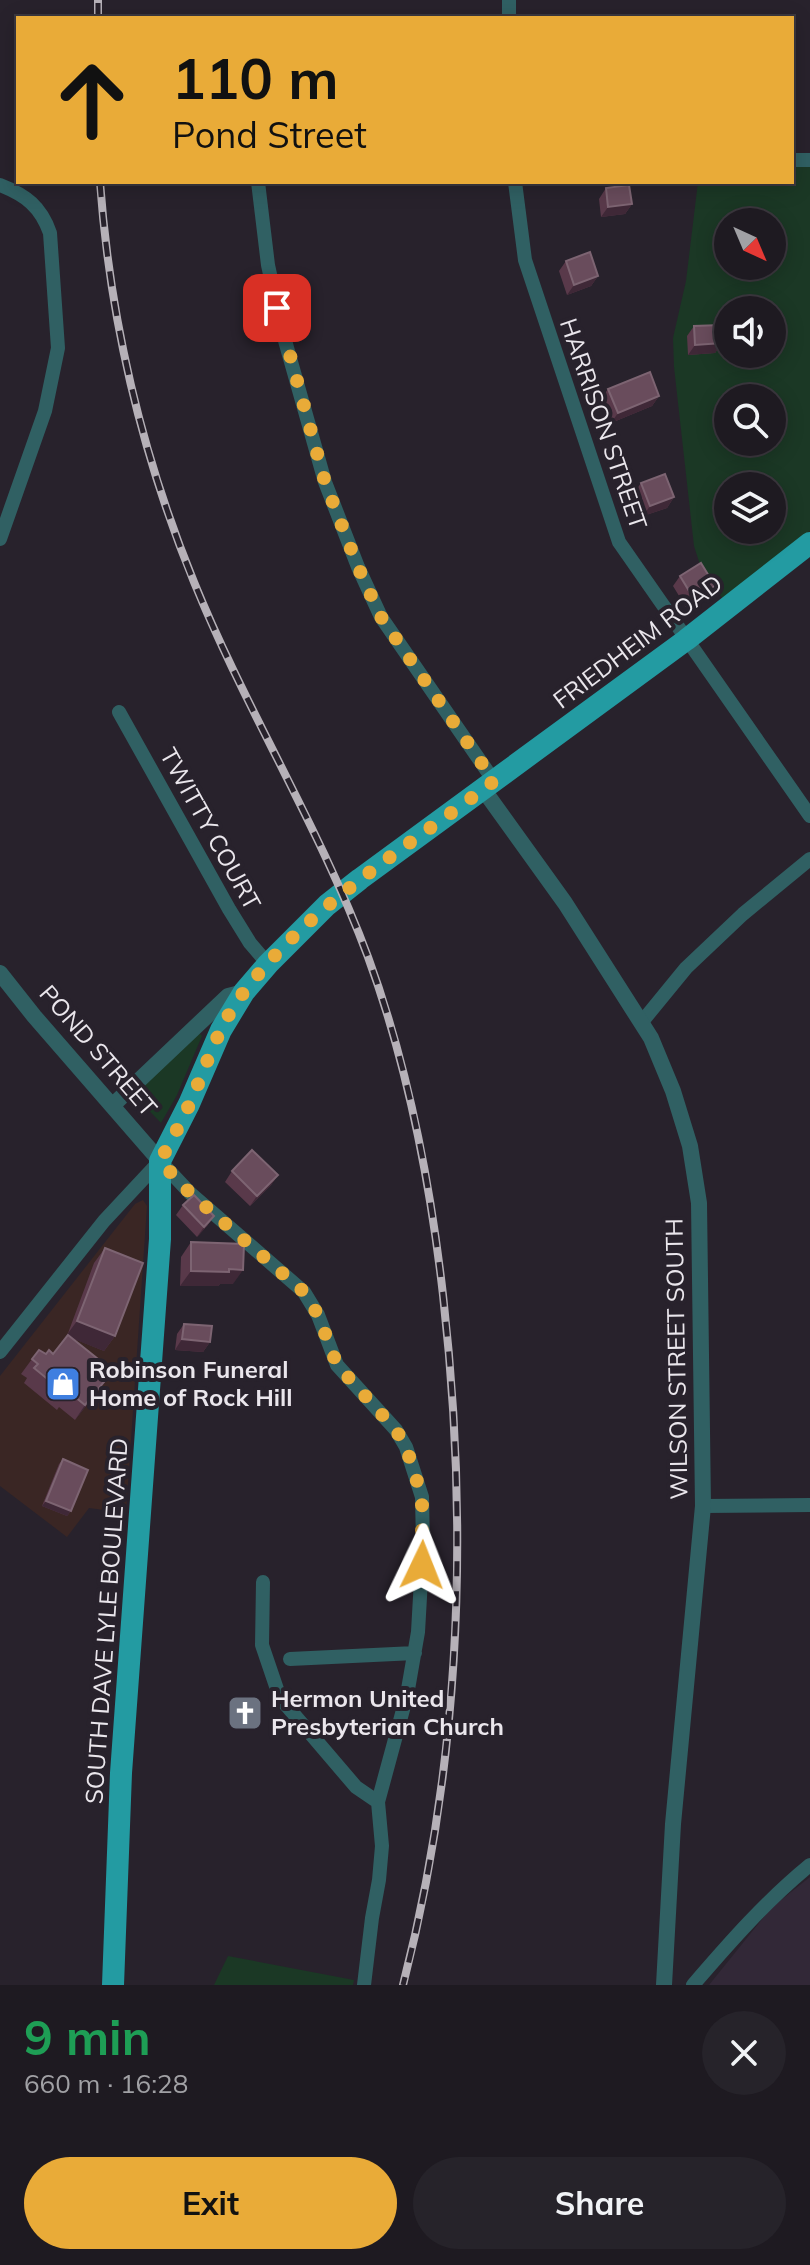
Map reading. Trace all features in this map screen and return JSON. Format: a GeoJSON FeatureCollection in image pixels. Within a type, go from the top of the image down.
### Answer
{"type":"FeatureCollection","features":[{"type":"Feature","properties":{"kind":"main road","name":"FRIEDHEIM ROAD"},"geometry":{"type":"LineString","coordinates":[[268,964],[341,894],[686,640],[810,543]]}},
{"type":"Feature","properties":{"kind":"main road","name":"SOUTH DAVE LYLE BOULEVARD"},"geometry":{"type":"LineString","coordinates":[[113,1985],[121,1773],[160,1239],[160,1161],[221,1030],[244,992],[268,964]]}},
{"type":"Feature","properties":{"kind":"street"},"geometry":{"type":"LineString","coordinates":[[258,184],[268,265],[282,330],[325,482],[352,553],[381,617],[489,785]]}},
{"type":"Feature","properties":{"kind":"street","name":"HARRISON STREET"},"geometry":{"type":"LineString","coordinates":[[515,184],[525,260],[613,530],[625,553],[810,816]]}},
{"type":"Feature","properties":{"kind":"street"},"geometry":{"type":"LineString","coordinates":[[0,185],[41,210],[50,233],[58,348],[45,411],[0,539]]}},
{"type":"Feature","properties":{"kind":"street","name":"TWITTY COURT"},"geometry":{"type":"LineString","coordinates":[[119,712],[229,909],[250,943],[268,964]]}},
{"type":"Feature","properties":{"kind":"street","name":"WILSON STREET SOUTH"},"geometry":{"type":"LineString","coordinates":[[489,785],[651,1038],[673,1091],[690,1146],[699,1203],[703,1506],[674,1811],[664,1985]]}},
{"type":"Feature","properties":{"kind":"street"},"geometry":{"type":"LineString","coordinates":[[641,1023],[686,968],[743,914],[810,859]]}},
{"type":"Feature","properties":{"kind":"street","name":"POND STREET"},"geometry":{"type":"LineString","coordinates":[[0,973],[190,1193],[304,1292],[318,1315],[337,1365],[396,1430],[406,1447],[422,1497],[421,1590],[407,1695],[378,1802]]}},
{"type":"Feature","properties":{"kind":"street"},"geometry":{"type":"LineString","coordinates":[[113,1105],[228,996],[244,992]]}},
{"type":"Feature","properties":{"kind":"street"},"geometry":{"type":"LineString","coordinates":[[0,1352],[104,1221],[160,1161]]}},
{"type":"Feature","properties":{"kind":"street"},"geometry":{"type":"LineString","coordinates":[[703,1506],[809,1505]]}},
{"type":"Feature","properties":{"kind":"street"},"geometry":{"type":"LineString","coordinates":[[263,1582],[262,1645],[280,1698],[356,1787],[378,1802],[382,1846],[364,1985]]}},
{"type":"Feature","properties":{"kind":"street"},"geometry":{"type":"LineString","coordinates":[[290,1659],[415,1653]]}},
{"type":"Feature","properties":{"kind":"street"},"geometry":{"type":"LineString","coordinates":[[693,1985],[780,1890],[810,1865]]}},
{"type":"Feature","properties":{"kind":"shaded area"},"geometry":{"type":"Polygon","coordinates":[[[143,1200],[147,1206],[126,1513],[89,1508],[67,1537],[0,1486],[0,1376],[135,1204],[143,1200]]]}},
{"type":"Feature","properties":{"kind":"shaded area"},"geometry":{"type":"Polygon","coordinates":[[[810,1877],[810,1985],[709,1985],[771,1908],[810,1877]]]}},
{"type":"Feature","properties":{"kind":"green space"},"geometry":{"type":"Polygon","coordinates":[[[794,167],[810,167],[810,531],[723,599],[703,574],[694,546],[673,338],[686,281],[698,184],[794,184],[794,167]]]}},
{"type":"Feature","properties":{"kind":"green space"},"geometry":{"type":"Polygon","coordinates":[[[198,1032],[202,1036],[177,1095],[161,1123],[134,1095],[198,1032]]]}},
{"type":"Feature","properties":{"kind":"green space"},"geometry":{"type":"Polygon","coordinates":[[[228,1956],[354,1980],[353,1985],[214,1985],[228,1956]]]}},
{"type":"Feature","properties":{"kind":"building"},"geometry":{"type":"Polygon","coordinates":[[[629,185],[632,204],[608,207],[606,188],[629,185]]]}},
{"type":"Feature","properties":{"kind":"building"},"geometry":{"type":"Polygon","coordinates":[[[590,252],[598,276],[574,285],[566,261],[590,252]]]}},
{"type":"Feature","properties":{"kind":"building"},"geometry":{"type":"Polygon","coordinates":[[[714,325],[714,344],[695,345],[694,326],[714,325]]]}},
{"type":"Feature","properties":{"kind":"building"},"geometry":{"type":"Polygon","coordinates":[[[650,372],[659,396],[618,413],[608,389],[650,372]]]}},
{"type":"Feature","properties":{"kind":"building"},"geometry":{"type":"Polygon","coordinates":[[[665,474],[674,497],[650,506],[641,483],[665,474]]]}},
{"type":"Feature","properties":{"kind":"building"},"geometry":{"type":"Polygon","coordinates":[[[701,563],[715,586],[694,599],[680,576],[701,563]]]}},
{"type":"Feature","properties":{"kind":"building"},"geometry":{"type":"Polygon","coordinates":[[[252,1150],[278,1175],[257,1196],[232,1171],[252,1150]]]}},
{"type":"Feature","properties":{"kind":"building"},"geometry":{"type":"Polygon","coordinates":[[[194,1195],[214,1216],[204,1227],[183,1205],[194,1195]]]}},
{"type":"Feature","properties":{"kind":"building"},"geometry":{"type":"Polygon","coordinates":[[[191,1242],[244,1244],[243,1270],[191,1271],[191,1242]]]}},
{"type":"Feature","properties":{"kind":"building"},"geometry":{"type":"Polygon","coordinates":[[[105,1248],[143,1263],[115,1336],[77,1321],[105,1248]]]}},
{"type":"Feature","properties":{"kind":"building"},"geometry":{"type":"Polygon","coordinates":[[[184,1324],[212,1326],[210,1342],[182,1339],[184,1324]]]}},
{"type":"Feature","properties":{"kind":"building"},"geometry":{"type":"Polygon","coordinates":[[[68,1335],[113,1371],[85,1405],[69,1392],[67,1395],[34,1368],[38,1364],[32,1359],[39,1350],[46,1354],[49,1350],[53,1354],[68,1335]]]}},
{"type":"Feature","properties":{"kind":"building"},"geometry":{"type":"Polygon","coordinates":[[[63,1459],[88,1470],[71,1511],[46,1501],[63,1459]]]}},
{"type":"Feature","properties":{"kind":"railway"},"geometry":{"type":"LineString","coordinates":[[98,0],[98,16]]}},
{"type":"Feature","properties":{"kind":"railway"},"geometry":{"type":"LineString","coordinates":[[100,184],[120,335],[159,485],[175,534],[214,630],[328,862],[368,957],[406,1082],[431,1209],[443,1295],[456,1468],[454,1642],[448,1728],[437,1815],[403,1985]]}},
{"type":"Feature","properties":{"kind":"place","name":"Robinson Funeral Home of Rock Hill"},"geometry":{"type":"Point","coordinates":[63,1384]}},
{"type":"Feature","properties":{"kind":"place","name":"Hermon United Presbyterian Church"},"geometry":{"type":"Point","coordinates":[245,1713]}},
{"type":"Feature","properties":{"kind":"route"},"geometry":{"type":"LineString","coordinates":[[277,308],[325,482],[358,567],[381,617],[494,781],[327,905],[268,964],[244,992],[221,1030],[160,1161],[190,1193],[304,1292],[318,1315],[337,1365],[396,1430],[406,1447],[422,1497],[422,1565]]}}]}
